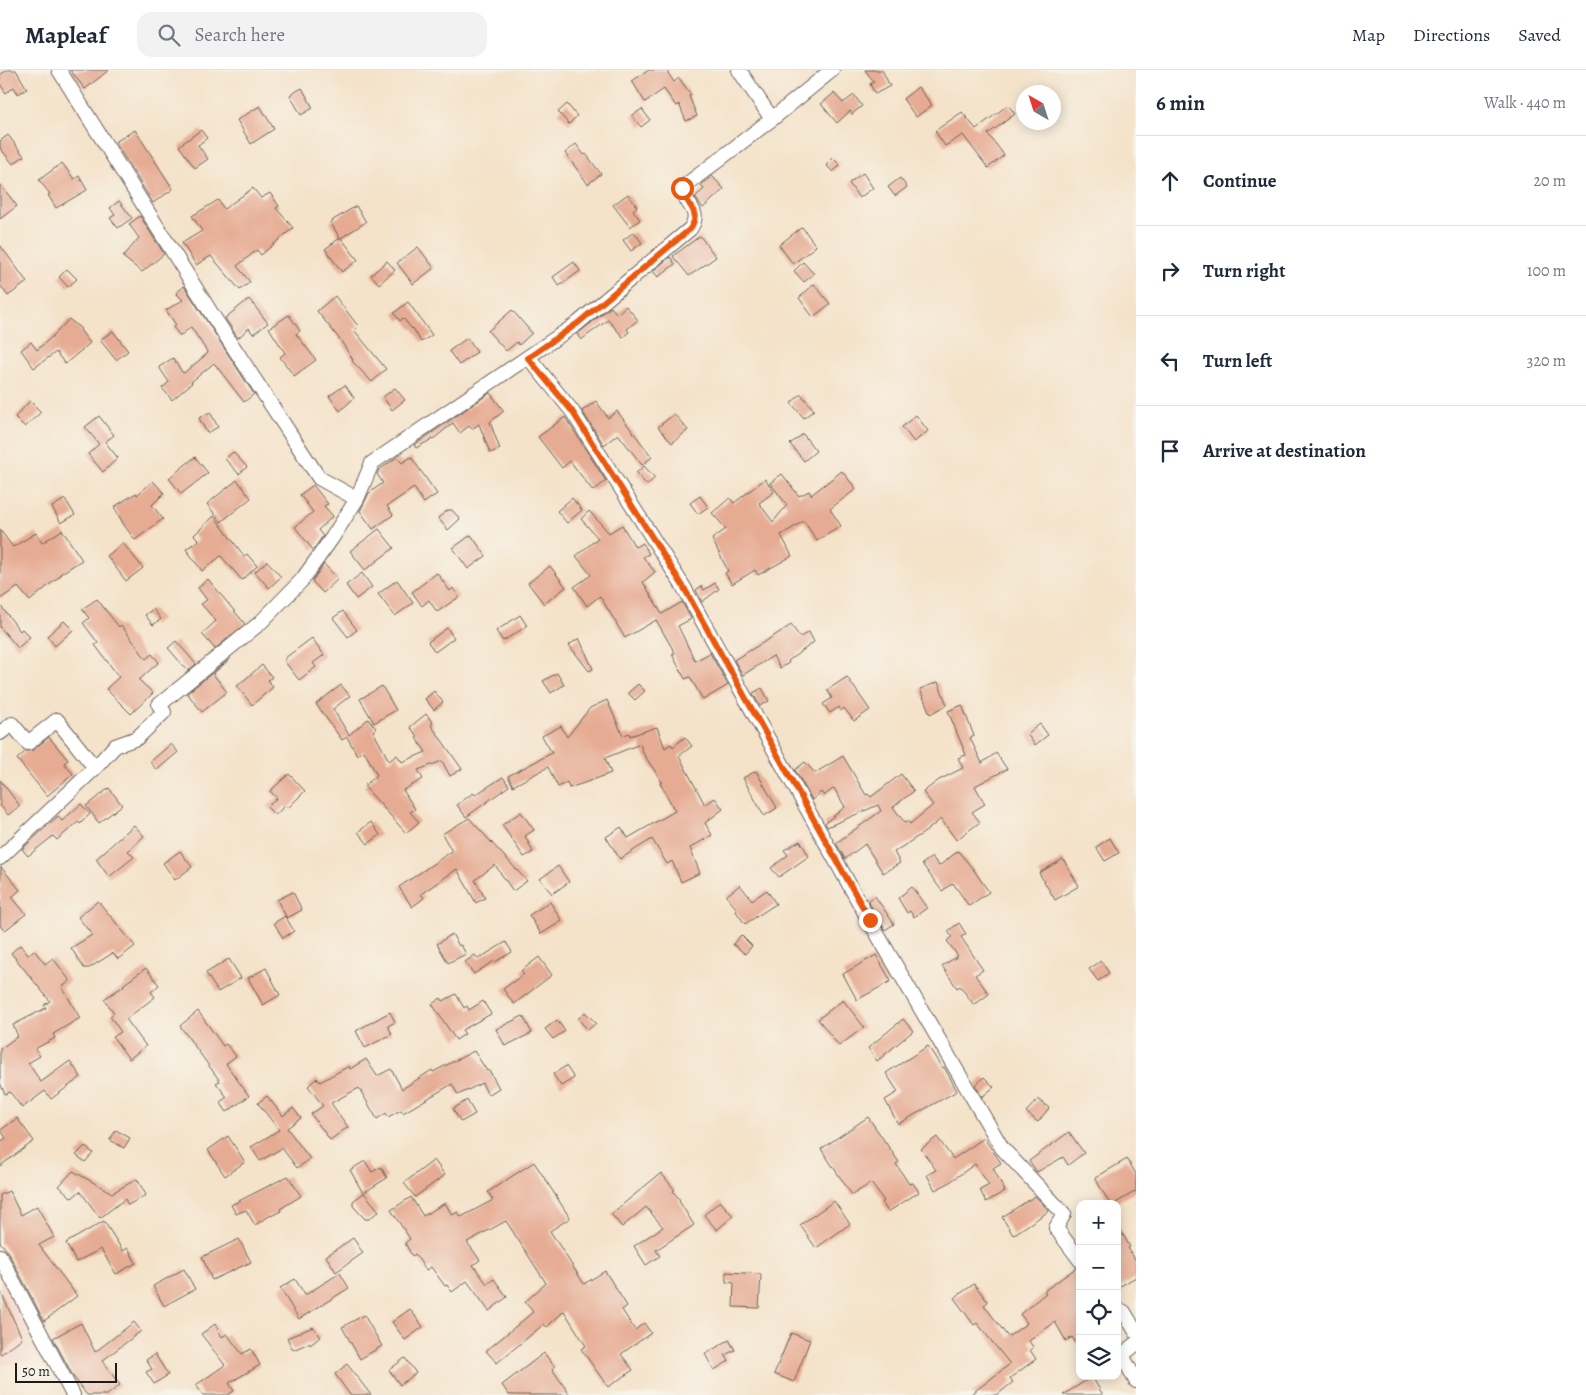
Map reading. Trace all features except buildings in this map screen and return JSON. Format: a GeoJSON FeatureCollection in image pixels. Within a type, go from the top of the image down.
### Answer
{"type":"FeatureCollection","features":[{"type":"Feature","properties":{"kind":"street"},"geometry":{"type":"LineString","coordinates":[[59,70],[213,316],[319,478],[356,499]]}},
{"type":"Feature","properties":{"kind":"street"},"geometry":{"type":"LineString","coordinates":[[740,70],[772,119]]}},
{"type":"Feature","properties":{"kind":"street"},"geometry":{"type":"LineString","coordinates":[[0,858],[95,768],[115,746],[137,738],[164,712],[159,705],[260,623],[302,580],[332,538],[356,499],[372,463],[578,323],[690,229],[696,221],[695,213],[683,196],[682,188],[832,70]]}},
{"type":"Feature","properties":{"kind":"street"},"geometry":{"type":"LineString","coordinates":[[528,358],[572,411],[683,586],[870,920],[1002,1148],[1064,1214],[1056,1228],[1076,1255]]}},
{"type":"Feature","properties":{"kind":"street"},"geometry":{"type":"LineString","coordinates":[[0,733],[12,724],[28,743],[57,720],[95,768]]}},
{"type":"Feature","properties":{"kind":"street"},"geometry":{"type":"LineString","coordinates":[[0,1256],[72,1395]]}},
{"type":"Feature","properties":{"kind":"street"},"geometry":{"type":"LineString","coordinates":[[1121,1311],[1124,1312],[1136,1332]]}},
{"type":"Feature","properties":{"kind":"street"},"geometry":{"type":"LineString","coordinates":[[1136,1344],[1122,1355],[1136,1381]]}},
{"type":"Feature","properties":{"kind":"shaded area"},"geometry":{"type":"Polygon","coordinates":[[[0,1269],[44,1358],[0,1366],[0,1269]]]}},
{"type":"Feature","properties":{"kind":"route"},"geometry":{"type":"LineString","coordinates":[[682,188],[683,196],[695,213],[696,221],[690,229],[578,323],[528,358],[572,411],[683,586],[870,920]]}}]}
